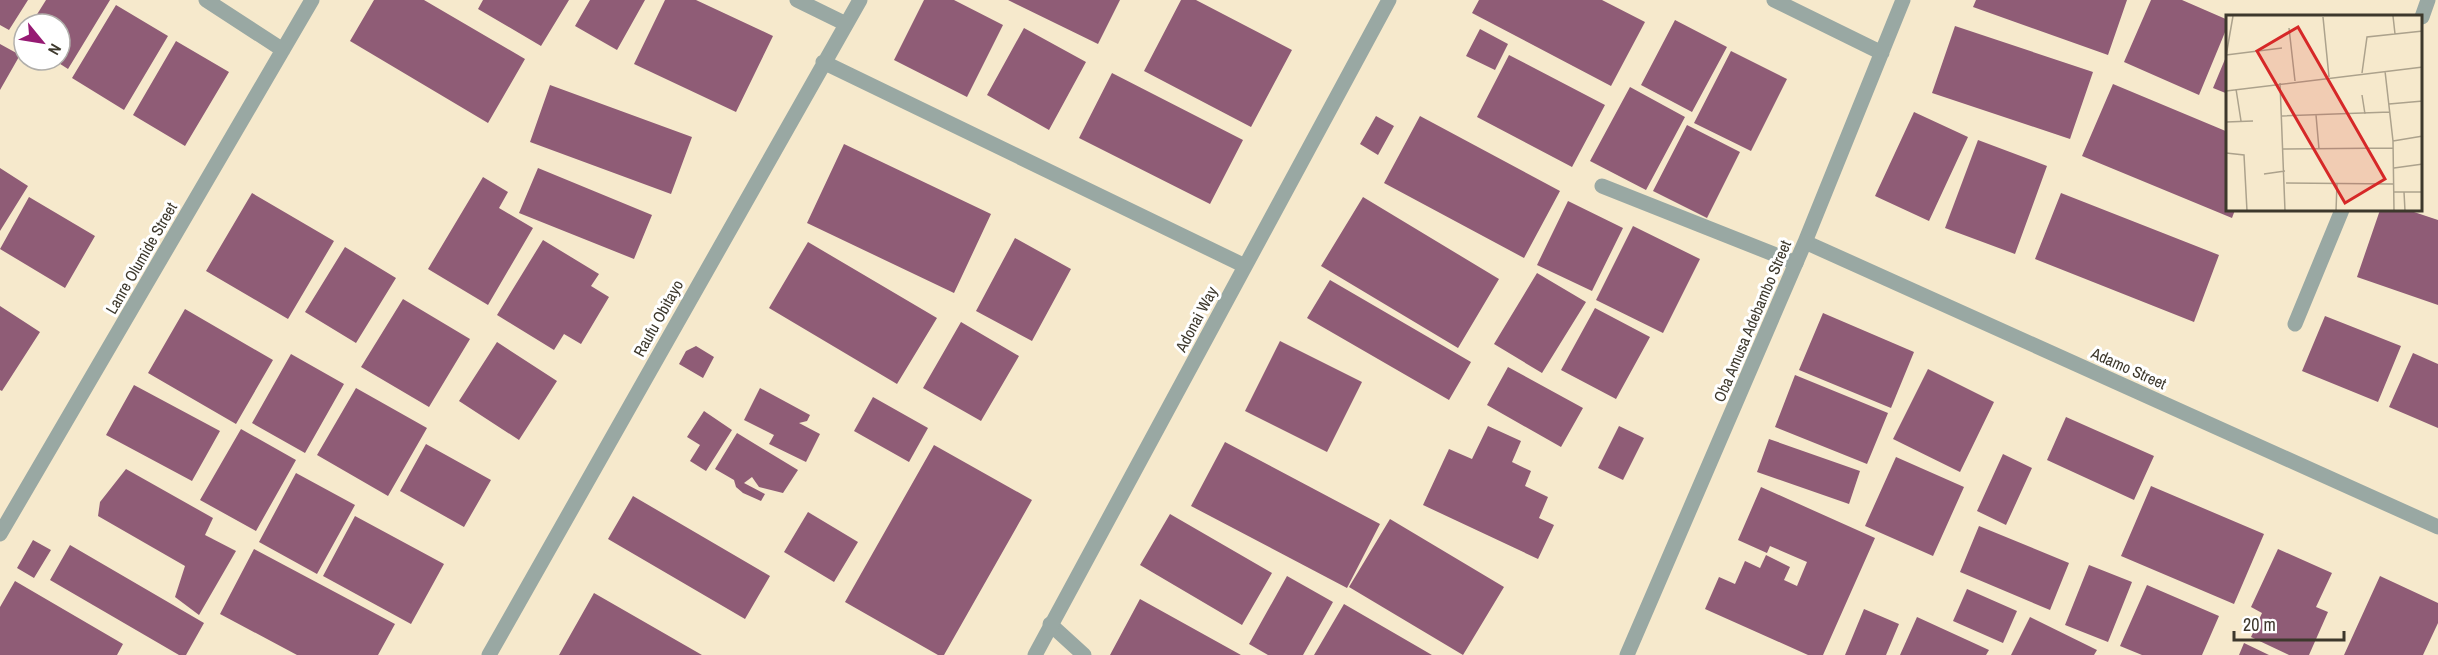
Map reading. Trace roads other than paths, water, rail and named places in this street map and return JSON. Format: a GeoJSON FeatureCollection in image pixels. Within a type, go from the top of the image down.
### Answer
{"type":"FeatureCollection","features":[{"type":"Feature","properties":{"kind":"street"},"geometry":{"type":"LineString","coordinates":[[206,0],[283,50]]}},
{"type":"Feature","properties":{"kind":"street","name":"Lanre Olumide Street"},"geometry":{"type":"LineString","coordinates":[[0,534],[312,0]]}},
{"type":"Feature","properties":{"kind":"street"},"geometry":{"type":"LineString","coordinates":[[797,0],[846,24]]}},
{"type":"Feature","properties":{"kind":"street","name":"Raufu Obitayo"},"geometry":{"type":"LineString","coordinates":[[489,655],[860,0]]}},
{"type":"Feature","properties":{"kind":"street","name":"Adonai Way"},"geometry":{"type":"LineString","coordinates":[[1035,655],[1389,0]]}},
{"type":"Feature","properties":{"kind":"street"},"geometry":{"type":"LineString","coordinates":[[1774,0],[1882,53]]}},
{"type":"Feature","properties":{"kind":"street","name":"Oba Amusa Adebambo Street"},"geometry":{"type":"LineString","coordinates":[[1627,655],[1805,242],[1903,0]]}},
{"type":"Feature","properties":{"kind":"street"},"geometry":{"type":"LineString","coordinates":[[2422,15],[2428,0]]}},
{"type":"Feature","properties":{"kind":"street"},"geometry":{"type":"LineString","coordinates":[[823,62],[1245,266]]}},
{"type":"Feature","properties":{"kind":"street"},"geometry":{"type":"LineString","coordinates":[[1602,186],[1796,263]]}},
{"type":"Feature","properties":{"kind":"street"},"geometry":{"type":"LineString","coordinates":[[2295,324],[2341,212]]}},
{"type":"Feature","properties":{"kind":"street","name":"Adamo Street"},"geometry":{"type":"LineString","coordinates":[[1805,242],[2438,527]]}},
{"type":"Feature","properties":{"kind":"street"},"geometry":{"type":"LineString","coordinates":[[1050,624],[1084,655]]}}]}
